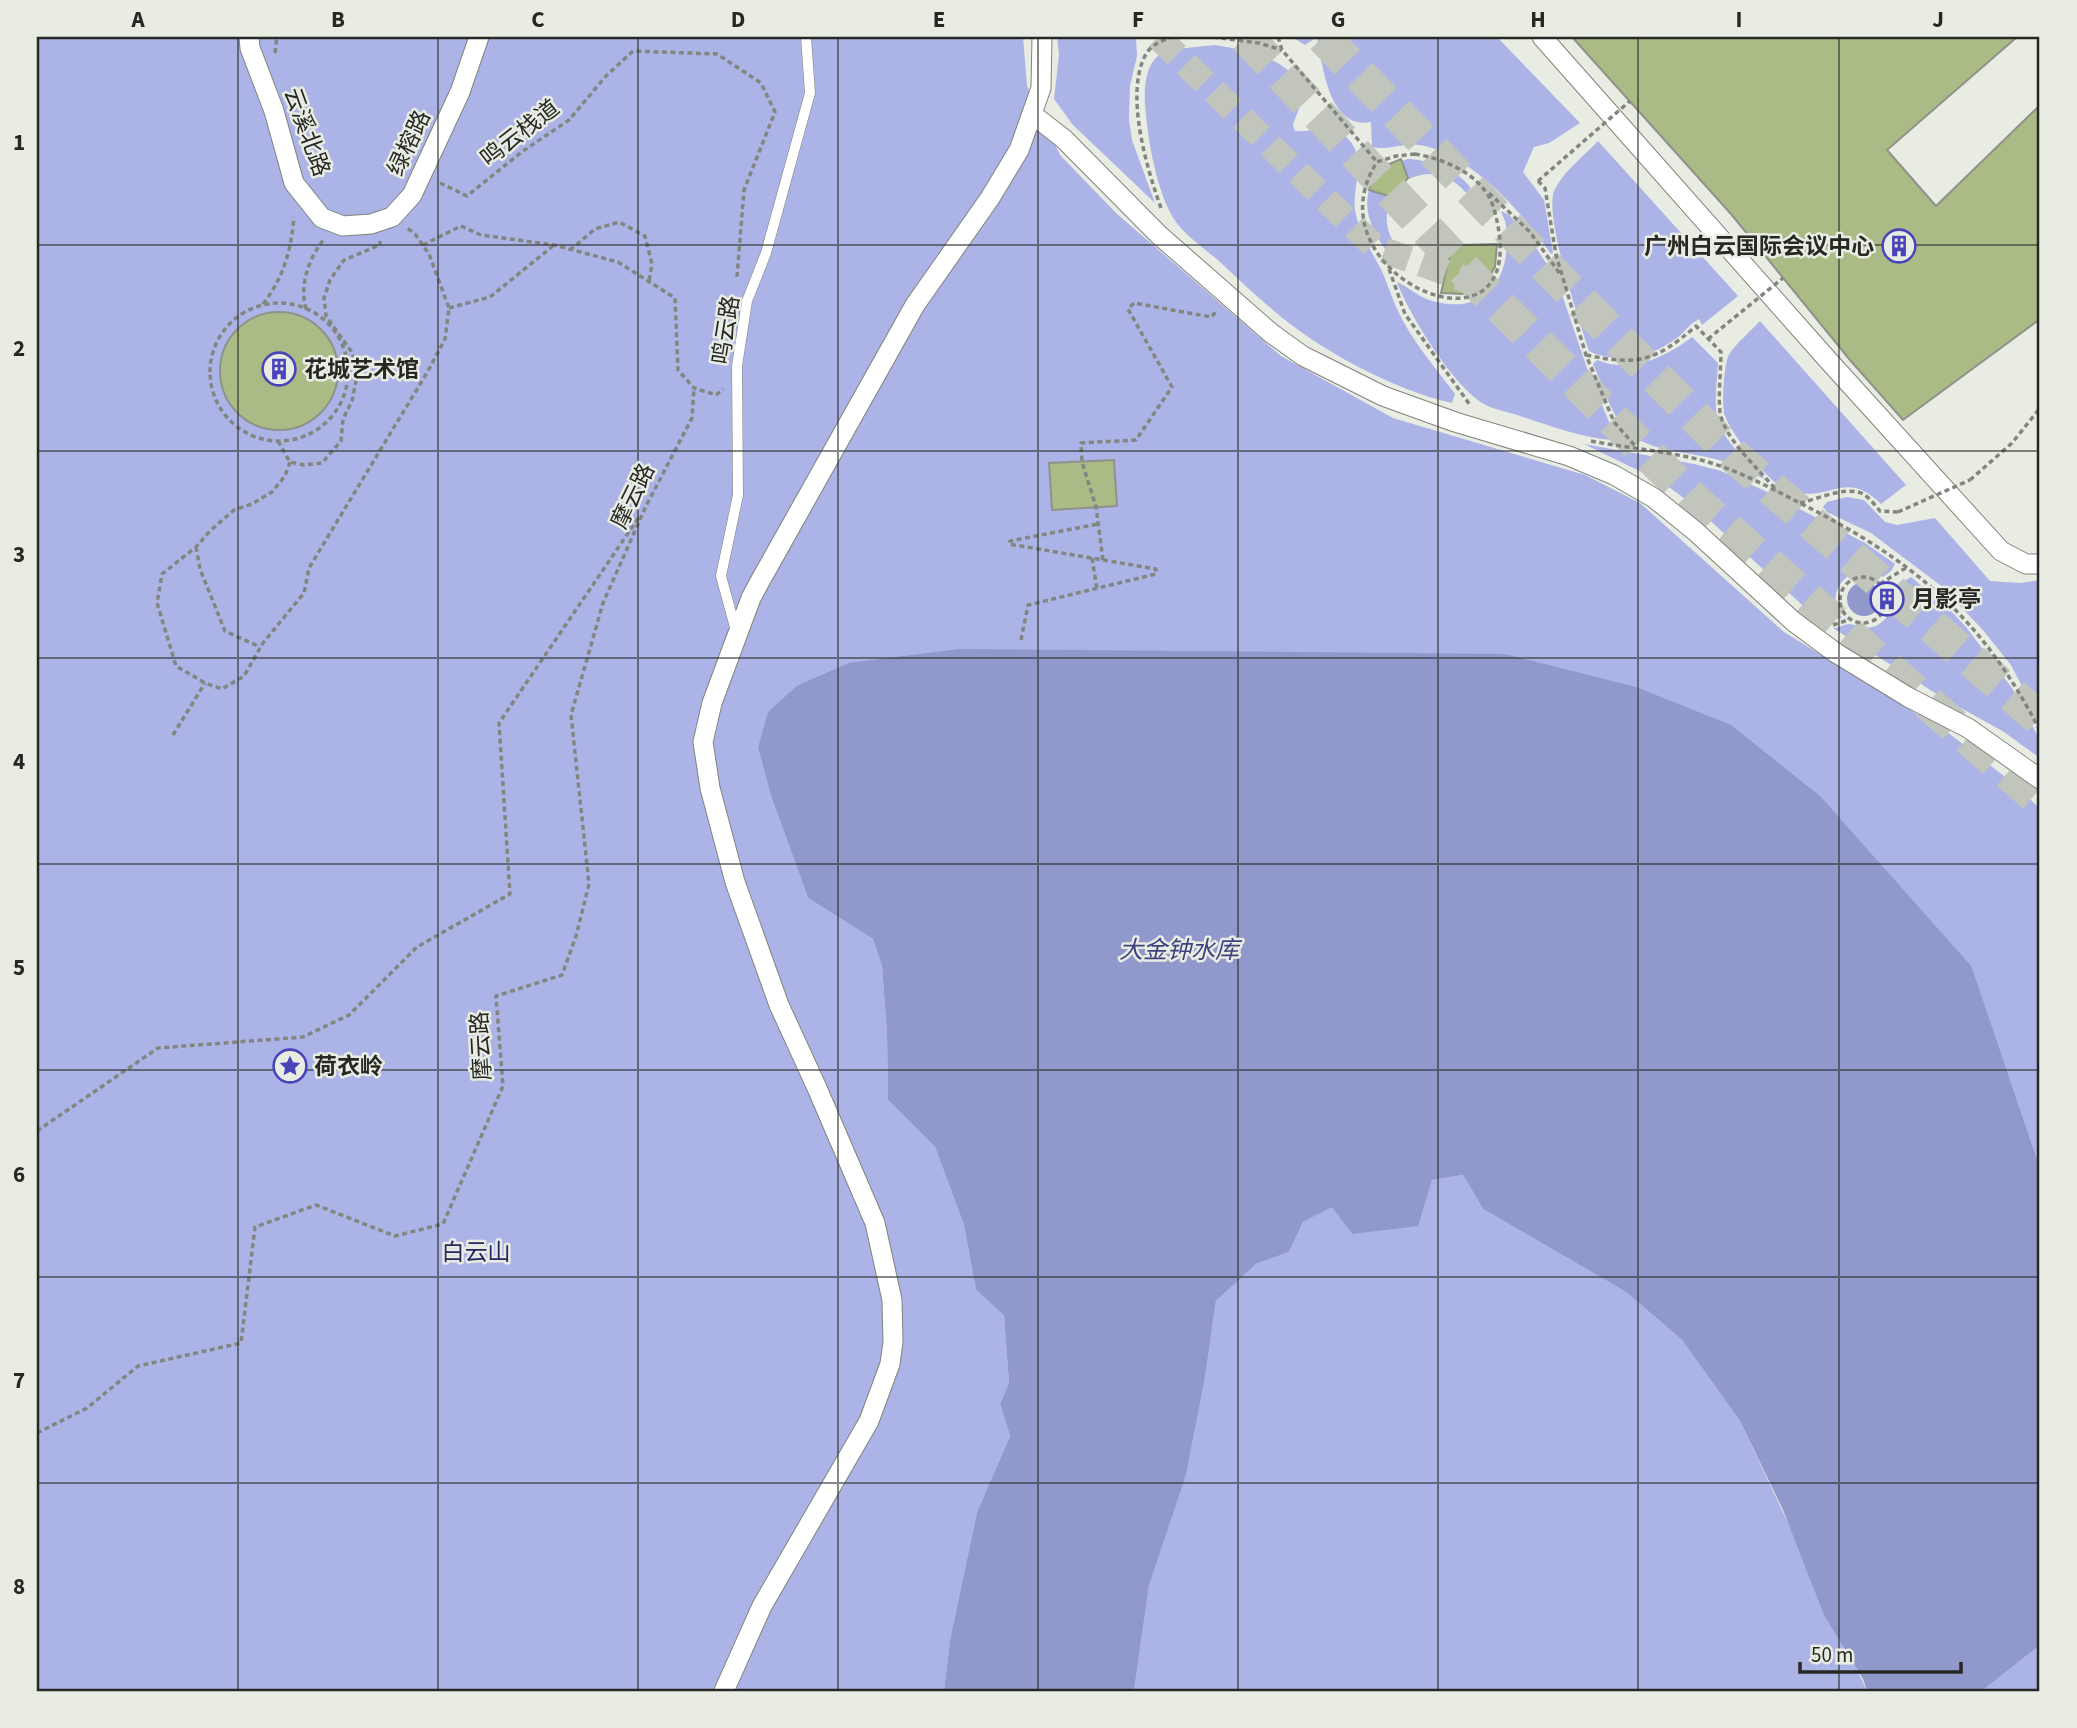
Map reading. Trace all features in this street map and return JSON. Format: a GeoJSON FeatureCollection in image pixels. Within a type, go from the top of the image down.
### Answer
{"type":"FeatureCollection","features":[{"type":"Feature","properties":{"kind":"street","name":"云溪北路"},"geometry":{"type":"LineString","coordinates":[[249,37],[250,48],[274,111],[294,183],[322,218],[342,226]]}},
{"type":"Feature","properties":{"kind":"street","name":"绿榕路"},"geometry":{"type":"LineString","coordinates":[[386,219],[412,195],[423,175],[460,92],[479,37]]}},
{"type":"Feature","properties":{"kind":"street"},"geometry":{"type":"LineString","coordinates":[[724,1691],[762,1606],[869,1421],[890,1364],[892,1300],[875,1223],[779,1005],[735,882],[710,788],[703,742],[712,703],[751,598],[915,305],[990,198],[1019,150],[1041,88],[1042,37]]}},
{"type":"Feature","properties":{"kind":"street"},"geometry":{"type":"LineString","coordinates":[[1542,37],[2001,551],[2025,564],[2040,564]]}},
{"type":"Feature","properties":{"kind":"street"},"geometry":{"type":"LineString","coordinates":[[1032,114],[1064,139],[1159,235],[1271,333],[1303,356],[1383,396],[1455,422],[1569,456],[1614,475],[1654,498],[1695,531],[1794,622],[1836,653],[1908,697],[1968,728],[2040,779]]}},
{"type":"Feature","properties":{"kind":"street"},"geometry":{"type":"LineString","coordinates":[[342,226],[386,219]]}},
{"type":"Feature","properties":{"kind":"lane","name":"鸣云路"},"geometry":{"type":"LineString","coordinates":[[738,635],[721,576],[737,495],[737,366],[747,301],[766,254],[810,93],[806,37]]}},
{"type":"Feature","properties":{"kind":"path"},"geometry":{"type":"LineString","coordinates":[[1165,218],[1141,141],[1138,93],[1146,54],[1156,43],[1172,37]]}},
{"type":"Feature","properties":{"kind":"path"},"geometry":{"type":"LineString","coordinates":[[1213,37],[1259,43],[1282,50]]}},
{"type":"Feature","properties":{"kind":"path"},"geometry":{"type":"LineString","coordinates":[[1278,37],[1282,50],[1377,162]]}},
{"type":"Feature","properties":{"kind":"path","name":"鸣云栈道"},"geometry":{"type":"LineString","coordinates":[[423,175],[467,196],[569,120],[606,76],[633,51],[717,54],[761,83],[775,112],[744,190],[737,276],[747,301]]}},
{"type":"Feature","properties":{"kind":"path"},"geometry":{"type":"LineString","coordinates":[[1630,101],[1538,181],[1545,188],[1556,255],[1586,355],[1614,422],[1639,450]]}},
{"type":"Feature","properties":{"kind":"path"},"geometry":{"type":"LineString","coordinates":[[1485,190],[1493,205],[1501,257],[1497,273],[1480,294],[1456,299],[1439,297],[1420,290],[1388,267],[1378,253],[1369,234],[1362,205],[1367,177],[1377,162],[1415,154],[1433,157],[1473,178],[1530,232],[1563,279]]}},
{"type":"Feature","properties":{"kind":"path"},"geometry":{"type":"LineString","coordinates":[[262,305],[280,280],[289,249],[294,220],[294,183]]}},
{"type":"Feature","properties":{"kind":"path"},"geometry":{"type":"LineString","coordinates":[[278,441],[289,462],[285,476],[272,492],[252,504],[234,510],[196,547],[162,574],[157,603],[176,666],[222,689],[244,676],[260,647],[293,603],[304,593],[309,568],[445,340],[449,308],[429,254],[415,234],[386,219],[380,245],[344,260],[330,280],[324,298],[326,316],[346,342],[356,364],[354,391],[343,419],[341,441],[322,463],[304,465],[289,462]]}},
{"type":"Feature","properties":{"kind":"path"},"geometry":{"type":"LineString","coordinates":[[570,250],[595,229],[620,222],[645,236],[652,264],[649,282]]}},
{"type":"Feature","properties":{"kind":"path"},"geometry":{"type":"LineString","coordinates":[[306,309],[303,297],[306,273],[315,250],[327,235],[342,226]]}},
{"type":"Feature","properties":{"kind":"path"},"geometry":{"type":"LineString","coordinates":[[423,245],[461,226],[481,235],[554,245],[618,262],[675,298],[678,370],[694,388],[716,395],[726,387],[737,366]]}},
{"type":"Feature","properties":{"kind":"path"},"geometry":{"type":"LineString","coordinates":[[449,308],[491,298],[554,245]]}},
{"type":"Feature","properties":{"kind":"path"},"geometry":{"type":"LineString","coordinates":[[1388,267],[1405,314],[1471,407]]}},
{"type":"Feature","properties":{"kind":"path"},"geometry":{"type":"LineString","coordinates":[[1708,339],[1783,278]]}},
{"type":"Feature","properties":{"kind":"path"},"geometry":{"type":"LineString","coordinates":[[1103,560],[1096,508],[1082,462],[1081,443],[1136,440],[1172,387],[1128,309],[1133,303],[1211,317],[1230,298]]}},
{"type":"Feature","properties":{"kind":"path"},"geometry":{"type":"LineString","coordinates":[[290,303],[306,309],[330,325],[343,345],[348,368],[345,391],[336,411],[320,427],[300,438],[278,441],[257,437],[237,427],[222,411],[211,379],[210,368],[215,346],[227,326],[245,312],[262,305],[290,303]]}},
{"type":"Feature","properties":{"kind":"path"},"geometry":{"type":"LineString","coordinates":[[1586,355],[1631,362],[1650,357],[1666,351],[1696,326],[1721,352],[1720,413],[1725,427],[1779,492]]}},
{"type":"Feature","properties":{"kind":"path","name":"摩云路"},"geometry":{"type":"LineString","coordinates":[[37,1433],[87,1408],[138,1366],[241,1342],[255,1227],[316,1205],[395,1236],[443,1224],[503,1086],[496,996],[562,975],[576,936],[589,884],[571,715],[603,603],[646,506],[692,418],[694,388]]}},
{"type":"Feature","properties":{"kind":"path"},"geometry":{"type":"LineString","coordinates":[[1799,503],[1844,492],[1858,492],[1867,496],[1880,511],[1898,512],[1970,480],[2012,443],[2040,408]]}},
{"type":"Feature","properties":{"kind":"path"},"geometry":{"type":"LineString","coordinates":[[1583,440],[1702,460],[1779,492],[1873,542],[1937,590],[1969,623],[2024,699],[2040,730]]}},
{"type":"Feature","properties":{"kind":"path"},"geometry":{"type":"LineString","coordinates":[[37,1132],[158,1048],[303,1037],[349,1015],[416,947],[510,894],[499,723],[646,506]]}},
{"type":"Feature","properties":{"kind":"path"},"geometry":{"type":"LineString","coordinates":[[1021,640],[1028,606],[1156,575],[1156,569],[1010,544],[1010,541],[1098,524]]}},
{"type":"Feature","properties":{"kind":"path"},"geometry":{"type":"LineString","coordinates":[[196,547],[200,569],[225,631],[260,647]]}},
{"type":"Feature","properties":{"kind":"path"},"geometry":{"type":"LineString","coordinates":[[1091,558],[1097,589]]}},
{"type":"Feature","properties":{"kind":"path"},"geometry":{"type":"LineString","coordinates":[[1880,584],[1907,567]]}},
{"type":"Feature","properties":{"kind":"path"},"geometry":{"type":"LineString","coordinates":[[1832,625],[1851,619],[1868,622],[1881,615],[1887,601],[1886,593],[1880,584],[1869,577],[1862,576],[1847,583],[1843,589],[1840,604],[1851,619]]}},
{"type":"Feature","properties":{"kind":"path"},"geometry":{"type":"LineString","coordinates":[[173,735],[205,682]]}},
{"type":"Feature","properties":{"kind":"green space","name":"白云山"},"geometry":{"type":"Polygon","coordinates":[[[37,37],[1023,37],[1027,86],[1060,155],[1116,213],[1281,356],[1393,418],[1585,475],[1640,503],[1784,632],[1951,735],[2017,786],[2040,809],[2040,1168],[1972,967],[1505,654],[1278,654],[848,663],[798,685],[758,748],[771,796],[808,898],[873,939],[882,966],[888,1100],[935,1147],[964,1225],[976,1290],[1004,1314],[1009,1383],[1000,1404],[1010,1436],[977,1512],[950,1640],[944,1691],[37,1691],[37,37]]]}},
{"type":"Feature","properties":{"kind":"green space"},"geometry":{"type":"Polygon","coordinates":[[[1057,37],[1136,37],[1137,56],[1130,86],[1129,120],[1132,140],[1155,203],[1073,125],[1054,99],[1059,55],[1057,37]]]}},
{"type":"Feature","properties":{"kind":"green space"},"geometry":{"type":"Polygon","coordinates":[[[1292,37],[1317,37],[1305,45],[1292,37]]]}},
{"type":"Feature","properties":{"kind":"green space"},"geometry":{"type":"Polygon","coordinates":[[[1317,37],[1497,37],[1580,123],[1549,143],[1534,147],[1523,172],[1544,200],[1553,253],[1551,254],[1511,204],[1458,160],[1420,145],[1372,147],[1371,122],[1357,122],[1346,116],[1330,94],[1317,37]]]}},
{"type":"Feature","properties":{"kind":"green space"},"geometry":{"type":"Polygon","coordinates":[[[1214,45],[1254,53],[1290,72],[1304,94],[1293,125],[1295,131],[1330,129],[1350,141],[1355,149],[1358,166],[1355,210],[1359,226],[1409,332],[1455,394],[1452,403],[1406,389],[1358,367],[1313,340],[1267,305],[1176,222],[1163,197],[1154,165],[1146,117],[1146,80],[1155,59],[1168,50],[1214,45]]]}},
{"type":"Feature","properties":{"kind":"green space"},"geometry":{"type":"Polygon","coordinates":[[[1598,141],[1738,296],[1702,325],[1699,319],[1658,350],[1635,357],[1612,358],[1589,351],[1564,268],[1554,220],[1552,201],[1555,189],[1569,170],[1598,141]]]}},
{"type":"Feature","properties":{"kind":"green space"},"geometry":{"type":"Polygon","coordinates":[[[1408,159],[1442,167],[1465,181],[1471,188],[1466,193],[1453,181],[1440,175],[1425,174],[1409,179],[1402,161],[1408,159]]]}},
{"type":"Feature","properties":{"kind":"green space"},"geometry":{"type":"Polygon","coordinates":[[[1369,190],[1392,197],[1387,213],[1387,227],[1401,254],[1393,260],[1372,227],[1367,200],[1369,190]]]}},
{"type":"Feature","properties":{"kind":"green space"},"geometry":{"type":"Polygon","coordinates":[[[1501,211],[1509,215],[1533,243],[1557,280],[1588,371],[1612,429],[1613,440],[1576,434],[1484,404],[1446,367],[1403,296],[1397,282],[1422,297],[1441,303],[1469,303],[1489,291],[1497,282],[1506,257],[1507,229],[1501,211]]]}},
{"type":"Feature","properties":{"kind":"green space"},"geometry":{"type":"Polygon","coordinates":[[[1760,321],[1906,485],[1881,504],[1857,488],[1837,488],[1805,494],[1792,491],[1778,485],[1763,471],[1734,432],[1725,416],[1723,404],[1728,357],[1760,321]]]}},
{"type":"Feature","properties":{"kind":"green space"},"geometry":{"type":"Polygon","coordinates":[[[1692,337],[1718,363],[1716,405],[1720,427],[1737,451],[1765,479],[1712,458],[1646,443],[1624,428],[1615,414],[1593,364],[1597,360],[1609,364],[1635,364],[1659,357],[1692,337]]]}},
{"type":"Feature","properties":{"kind":"green space"},"geometry":{"type":"Polygon","coordinates":[[[1584,444],[1721,471],[1865,543],[1895,564],[1883,577],[1862,571],[1844,580],[1838,587],[1836,597],[1842,618],[1825,620],[1812,614],[1692,504],[1662,482],[1584,444]]]}},
{"type":"Feature","properties":{"kind":"green space"},"geometry":{"type":"Polygon","coordinates":[[[1847,497],[1864,500],[1885,522],[1897,525],[1935,518],[1990,581],[2020,583],[2040,580],[2040,721],[2011,665],[1982,629],[1940,585],[1871,533],[1827,512],[1823,507],[1827,502],[1847,497]]]}},
{"type":"Feature","properties":{"kind":"green space"},"geometry":{"type":"Polygon","coordinates":[[[1911,577],[1966,627],[2012,688],[2040,740],[2040,758],[2004,732],[1943,698],[1833,628],[1849,624],[1865,628],[1879,624],[1891,609],[1892,589],[1911,577]]]}},
{"type":"Feature","properties":{"kind":"green space"},"geometry":{"type":"Polygon","coordinates":[[[1463,1175],[1483,1209],[1626,1292],[1682,1340],[1740,1421],[1867,1691],[1134,1691],[1149,1586],[1186,1474],[1205,1378],[1216,1301],[1256,1264],[1289,1252],[1303,1222],[1332,1206],[1352,1234],[1431,1180],[1463,1175]]]}},
{"type":"Feature","properties":{"kind":"green space"},"geometry":{"type":"Polygon","coordinates":[[[2040,1645],[2040,1691],[1982,1691],[2040,1645]]]}},
{"type":"Feature","properties":{"kind":"water"},"geometry":{"type":"Polygon","coordinates":[[[1864,582],[1876,587],[1881,599],[1876,611],[1864,616],[1852,611],[1847,599],[1852,587],[1864,582]]]}},
{"type":"Feature","properties":{"kind":"water","name":"大金钟水库"},"geometry":{"type":"Polygon","coordinates":[[[959,649],[1505,654],[1636,687],[1731,725],[1821,797],[1972,967],[2040,1168],[2040,1645],[1982,1691],[1867,1691],[1863,1679],[1824,1615],[1783,1510],[1740,1421],[1682,1340],[1626,1292],[1483,1209],[1463,1175],[1432,1180],[1418,1226],[1352,1234],[1332,1207],[1303,1222],[1289,1252],[1256,1264],[1216,1301],[1205,1378],[1186,1475],[1149,1586],[1134,1691],[944,1691],[950,1640],[977,1512],[1010,1436],[1000,1404],[1009,1383],[1004,1315],[976,1290],[964,1225],[935,1147],[888,1100],[882,966],[873,939],[808,898],[771,796],[758,748],[768,712],[798,685],[848,663],[959,649]]]}},
{"type":"Feature","properties":{"kind":"building","name":"广州白云国际会议中心"},"geometry":{"type":"Polygon","coordinates":[[[1572,37],[2017,37],[1887,150],[1936,206],[2040,105],[2040,319],[1903,420],[1850,360],[1731,214],[1572,37]]]}},
{"type":"Feature","properties":{"kind":"building"},"geometry":{"type":"Polygon","coordinates":[[[1401,159],[1408,178],[1392,197],[1369,190],[1382,167],[1401,159]]]}},
{"type":"Feature","properties":{"kind":"building"},"geometry":{"type":"Polygon","coordinates":[[[1497,244],[1495,267],[1485,284],[1463,294],[1441,293],[1451,250],[1460,245],[1497,244]]]}},
{"type":"Feature","properties":{"kind":"building","name":"花城艺术馆"},"geometry":{"type":"Polygon","coordinates":[[[279,312],[302,317],[321,329],[333,348],[338,371],[333,394],[321,413],[302,425],[279,430],[256,425],[237,413],[225,394],[220,371],[225,348],[237,329],[256,317],[279,312]]]}},
{"type":"Feature","properties":{"kind":"building"},"geometry":{"type":"Polygon","coordinates":[[[1114,460],[1117,506],[1052,510],[1049,463],[1114,460]]]}},
{"type":"Feature","properties":{"kind":"tunnel"},"geometry":{"type":"LineString","coordinates":[[1158,37],[1375,247],[1478,284]]}},
{"type":"Feature","properties":{"kind":"tunnel"},"geometry":{"type":"LineString","coordinates":[[1246,37],[1478,284],[1697,503],[2040,800]]}},
{"type":"Feature","properties":{"kind":"tunnel"},"geometry":{"type":"LineString","coordinates":[[1323,37],[1735,457],[2040,719]]}},
{"type":"Feature","properties":{"kind":"place","name":"广州白云国际会议中心"},"geometry":{"type":"Point","coordinates":[1899,246]}},
{"type":"Feature","properties":{"kind":"place","name":"花城艺术馆"},"geometry":{"type":"Point","coordinates":[279,369]}},
{"type":"Feature","properties":{"kind":"place","name":"月影亭"},"geometry":{"type":"Point","coordinates":[1887,599]}},
{"type":"Feature","properties":{"kind":"place","name":"荷衣岭"},"geometry":{"type":"Point","coordinates":[290,1066]}}]}
